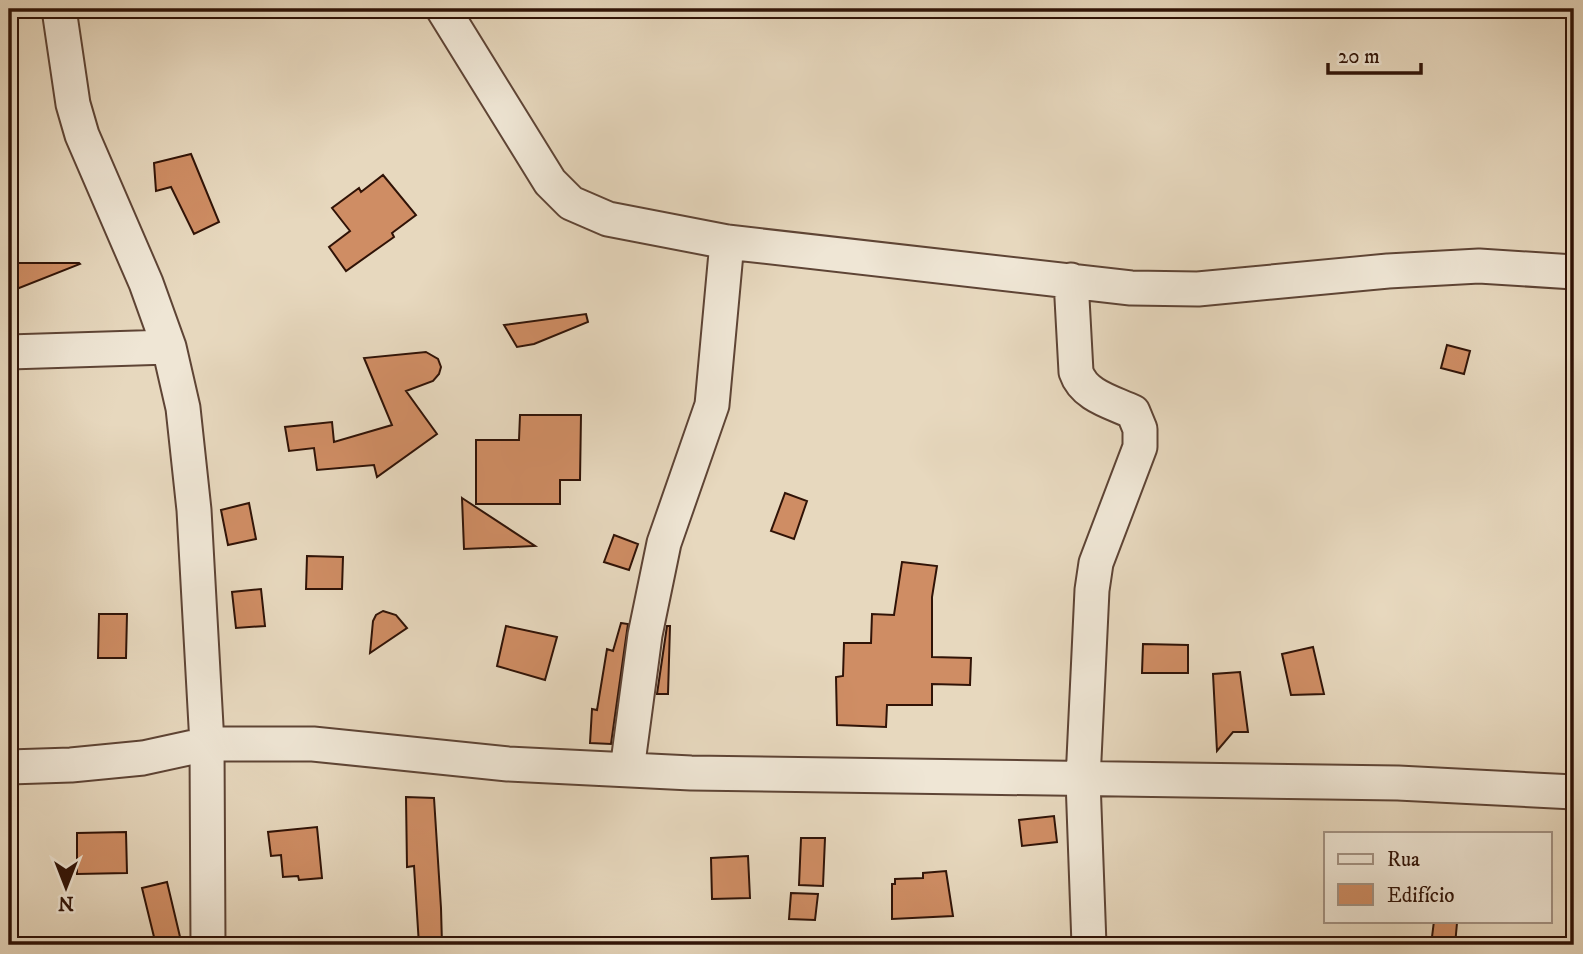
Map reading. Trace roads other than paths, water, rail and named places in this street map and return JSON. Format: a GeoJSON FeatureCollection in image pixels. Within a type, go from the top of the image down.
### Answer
{"type":"FeatureCollection","features":[{"type":"Feature","properties":{"kind":"street"},"geometry":{"type":"LineString","coordinates":[[59,9],[73,104],[82,135],[146,284],[169,347],[183,408],[194,510],[206,744],[208,945]]}},
{"type":"Feature","properties":{"kind":"street"},"geometry":{"type":"LineString","coordinates":[[443,9],[550,182],[571,204],[608,219],[727,242],[1131,288],[1198,289],[1388,271],[1479,266],[1574,272]]}},
{"type":"Feature","properties":{"kind":"street"},"geometry":{"type":"LineString","coordinates":[[627,770],[645,635],[664,543],[712,405],[727,242]]}},
{"type":"Feature","properties":{"kind":"street"},"geometry":{"type":"LineString","coordinates":[[1071,280],[1076,372],[1079,382],[1086,390],[1133,412],[1140,429],[1140,447],[1096,563],[1092,590],[1083,780],[1089,945]]}},
{"type":"Feature","properties":{"kind":"street"},"geometry":{"type":"LineString","coordinates":[[9,352],[169,347]]}},
{"type":"Feature","properties":{"kind":"street"},"geometry":{"type":"LineString","coordinates":[[9,767],[71,765],[143,758],[206,744],[313,744],[508,764],[691,773],[1398,783],[1574,792]]}}]}
